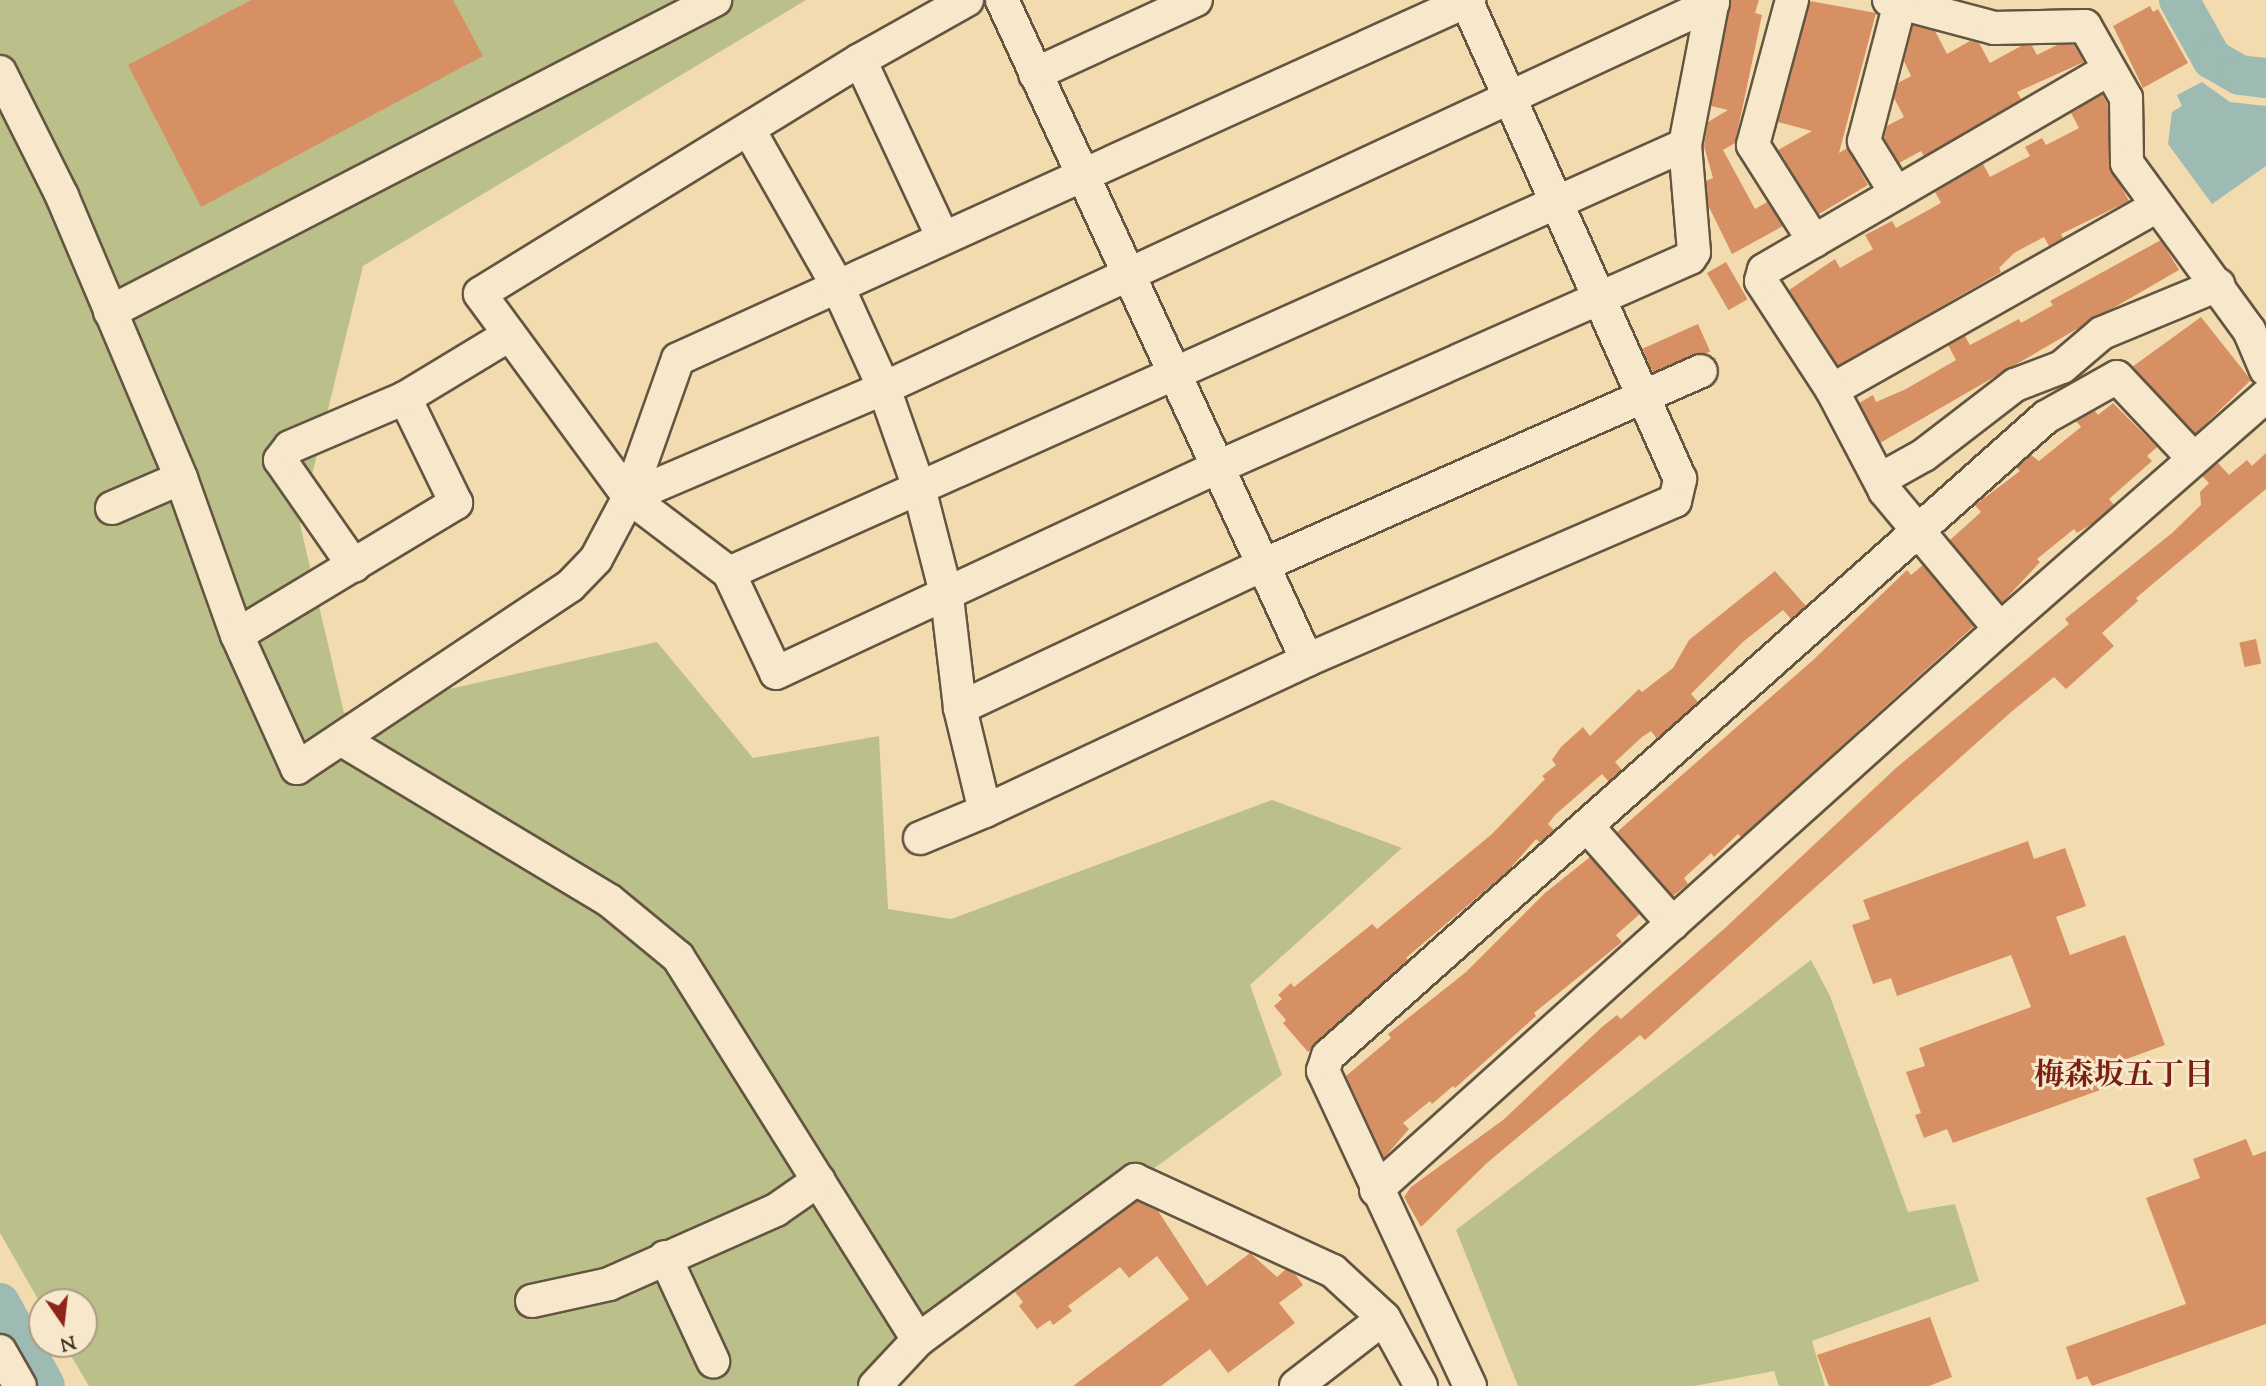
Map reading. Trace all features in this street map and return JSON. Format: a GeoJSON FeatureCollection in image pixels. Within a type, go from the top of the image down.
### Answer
{"type":"FeatureCollection","features":[{"type":"Feature","properties":{"kind":"street"},"geometry":{"type":"LineString","coordinates":[[110,312],[715,0]]}},
{"type":"Feature","properties":{"kind":"street"},"geometry":{"type":"LineString","coordinates":[[967,0],[860,60],[480,294],[629,497],[729,573],[776,673],[947,597],[1218,467],[1601,295],[1690,258],[1695,252],[1685,145],[1713,1]]}},
{"type":"Feature","properties":{"kind":"street"},"geometry":{"type":"LineString","coordinates":[[1002,0],[1130,272],[1261,566],[1307,660]]}},
{"type":"Feature","properties":{"kind":"street"},"geometry":{"type":"LineString","coordinates":[[1035,74],[1196,0]]}},
{"type":"Feature","properties":{"kind":"street"},"geometry":{"type":"LineString","coordinates":[[1792,0],[1752,145],[1814,241]]}},
{"type":"Feature","properties":{"kind":"street"},"geometry":{"type":"LineString","coordinates":[[0,72],[62,196],[181,478],[237,635],[297,768],[344,741],[570,586],[596,559],[629,497],[678,359],[942,236],[1467,1],[1507,101],[1557,199],[1601,295],[1680,479],[1675,501],[1307,660],[985,811],[920,838]]}},
{"type":"Feature","properties":{"kind":"street"},"geometry":{"type":"LineString","coordinates":[[629,497],[884,388],[1130,272],[1507,101],[1713,1]]}},
{"type":"Feature","properties":{"kind":"street"},"geometry":{"type":"LineString","coordinates":[[1896,193],[1864,141],[1895,2],[1994,28],[2085,26],[2128,104],[2125,157],[2157,206],[2249,330],[2266,370]]}},
{"type":"Feature","properties":{"kind":"street"},"geometry":{"type":"LineString","coordinates":[[860,60],[942,236]]}},
{"type":"Feature","properties":{"kind":"street"},"geometry":{"type":"LineString","coordinates":[[2000,629],[1885,491],[1832,390],[1761,281],[1764,270],[2109,69]]}},
{"type":"Feature","properties":{"kind":"street"},"geometry":{"type":"LineString","coordinates":[[749,130],[837,285],[884,388],[919,488],[947,597],[960,708],[985,811]]}},
{"type":"Feature","properties":{"kind":"street"},"geometry":{"type":"LineString","coordinates":[[729,573],[1557,199],[1685,145]]}},
{"type":"Feature","properties":{"kind":"street"},"geometry":{"type":"LineString","coordinates":[[1832,390],[2157,206]]}},
{"type":"Feature","properties":{"kind":"street"},"geometry":{"type":"LineString","coordinates":[[1881,479],[1987,410],[2015,385],[2062,367],[2102,333],[2218,285]]}},
{"type":"Feature","properties":{"kind":"street"},"geometry":{"type":"LineString","coordinates":[[354,566],[280,460],[290,447],[405,398],[509,335]]}},
{"type":"Feature","properties":{"kind":"street"},"geometry":{"type":"LineString","coordinates":[[960,708],[1261,566],[1702,371]]}},
{"type":"Feature","properties":{"kind":"street"},"geometry":{"type":"LineString","coordinates":[[1470,1386],[1376,1190],[1323,1071],[1325,1062],[1916,528],[2046,417],[2118,377],[2194,459]]}},
{"type":"Feature","properties":{"kind":"street"},"geometry":{"type":"LineString","coordinates":[[1376,1190],[2000,629],[2266,396]]}},
{"type":"Feature","properties":{"kind":"street"},"geometry":{"type":"LineString","coordinates":[[237,635],[456,503],[405,398]]}},
{"type":"Feature","properties":{"kind":"street"},"geometry":{"type":"LineString","coordinates":[[1987,410],[2016,441]]}},
{"type":"Feature","properties":{"kind":"street"},"geometry":{"type":"LineString","coordinates":[[112,508],[181,478]]}},
{"type":"Feature","properties":{"kind":"street"},"geometry":{"type":"LineString","coordinates":[[344,741],[610,901],[678,957],[918,1340]]}},
{"type":"Feature","properties":{"kind":"street"},"geometry":{"type":"LineString","coordinates":[[1587,826],[1673,924]]}},
{"type":"Feature","properties":{"kind":"street"},"geometry":{"type":"LineString","coordinates":[[532,1301],[609,1284],[776,1210],[819,1180]]}},
{"type":"Feature","properties":{"kind":"street"},"geometry":{"type":"LineString","coordinates":[[875,1386],[918,1340],[1135,1180],[1333,1271],[1384,1318],[1421,1386]]}},
{"type":"Feature","properties":{"kind":"street"},"geometry":{"type":"LineString","coordinates":[[666,1257],[713,1361]]}},
{"type":"Feature","properties":{"kind":"street"},"geometry":{"type":"LineString","coordinates":[[1296,1386],[1384,1318]]}},
{"type":"Feature","properties":{"kind":"street"},"geometry":{"type":"LineString","coordinates":[[0,1351],[19,1386]]}},
{"type":"Feature","properties":{"kind":"green space"},"geometry":{"type":"Polygon","coordinates":[[[0,0],[806,0],[363,266],[300,524],[344,713],[657,642],[753,758],[879,736],[888,909],[951,919],[1272,800],[1402,848],[1250,985],[1282,1075],[856,1386],[89,1386],[72,1358],[98,1358],[98,1288],[32,1288],[0,1233],[0,0]]]}},
{"type":"Feature","properties":{"kind":"green space"},"geometry":{"type":"Polygon","coordinates":[[[1811,960],[1830,996],[1908,1212],[1955,1204],[1979,1281],[1812,1341],[1825,1386],[1779,1386],[1774,1371],[1694,1386],[1518,1386],[1456,1230],[1811,960]]]}},
{"type":"Feature","properties":{"kind":"water"},"geometry":{"type":"Polygon","coordinates":[[[2202,82],[2230,102],[2266,106],[2266,166],[2212,204],[2168,144],[2172,112],[2182,106],[2177,95],[2202,82]]]}},
{"type":"Feature","properties":{"kind":"building"},"geometry":{"type":"Polygon","coordinates":[[[251,0],[453,0],[483,56],[201,207],[128,65],[251,0]]]}},
{"type":"Feature","properties":{"kind":"building"},"geometry":{"type":"Polygon","coordinates":[[[1731,0],[1759,0],[1755,13],[1762,15],[1735,143],[1723,150],[1755,209],[1767,202],[1783,226],[1732,254],[1708,205],[1706,181],[1713,178],[1704,146],[1708,122],[1728,110],[1711,106],[1731,0]]]}},
{"type":"Feature","properties":{"kind":"building"},"geometry":{"type":"Polygon","coordinates":[[[1810,1],[1876,13],[1839,153],[1847,148],[1868,185],[1819,214],[1778,150],[1812,131],[1778,122],[1810,1]]]}},
{"type":"Feature","properties":{"kind":"building"},"geometry":{"type":"Polygon","coordinates":[[[2150,6],[2153,12],[2158,9],[2188,63],[2143,88],[2113,26],[2150,6]]]}},
{"type":"Feature","properties":{"kind":"building"},"geometry":{"type":"Polygon","coordinates":[[[1913,25],[1935,31],[1947,54],[1970,41],[1979,43],[1990,63],[2021,46],[2032,46],[2037,55],[2057,45],[2074,45],[2084,62],[2017,92],[2021,99],[1924,156],[1921,151],[1899,163],[1884,138],[1887,126],[1904,117],[1894,98],[1898,83],[1911,76],[1904,61],[1913,25]]]}},
{"type":"Feature","properties":{"kind":"building"},"geometry":{"type":"Polygon","coordinates":[[[2102,94],[2108,105],[2109,164],[2129,201],[2061,234],[2063,238],[2049,246],[2044,237],[2014,253],[1999,268],[2001,272],[1838,366],[1789,290],[1835,259],[1840,268],[1873,249],[1865,235],[1892,221],[1896,228],[1941,203],[1935,192],[1983,164],[1990,177],[2030,156],[2025,147],[2042,138],[2046,145],[2079,128],[2071,113],[2102,94]]]}},
{"type":"Feature","properties":{"kind":"building"},"geometry":{"type":"Polygon","coordinates":[[[2161,240],[2179,270],[1880,443],[1859,403],[1873,395],[1876,402],[1906,389],[1956,360],[1948,345],[1965,336],[1970,345],[2019,319],[2021,323],[2053,305],[2050,301],[2161,240]]]}},
{"type":"Feature","properties":{"kind":"building"},"geometry":{"type":"Polygon","coordinates":[[[1726,262],[1748,299],[1728,310],[1707,273],[1726,262]]]}},
{"type":"Feature","properties":{"kind":"building"},"geometry":{"type":"Polygon","coordinates":[[[2201,317],[2251,380],[2195,434],[2132,367],[2201,317]]]}},
{"type":"Feature","properties":{"kind":"building"},"geometry":{"type":"Polygon","coordinates":[[[1698,324],[1710,351],[1654,376],[1642,349],[1698,324]]]}},
{"type":"Feature","properties":{"kind":"building"},"geometry":{"type":"Polygon","coordinates":[[[2113,403],[2157,447],[2147,456],[2152,461],[2109,499],[2114,505],[2095,522],[2077,533],[2074,529],[2037,559],[2040,562],[2002,603],[1950,540],[1981,512],[1975,505],[2020,471],[2017,468],[2031,455],[2039,461],[2081,427],[2076,421],[2095,411],[2098,415],[2113,403]]]}},
{"type":"Feature","properties":{"kind":"building"},"geometry":{"type":"Polygon","coordinates":[[[2266,453],[2266,489],[2136,598],[2138,601],[2102,633],[2114,646],[2066,689],[2054,677],[2010,713],[1645,1040],[1640,1035],[1487,1163],[1421,1227],[1404,1197],[1411,1187],[1503,1120],[1617,1015],[1621,1019],[1724,929],[1896,768],[2069,624],[2065,619],[2172,533],[2201,505],[2200,492],[2209,483],[2202,476],[2218,463],[2229,475],[2247,460],[2252,466],[2266,453]]]}},
{"type":"Feature","properties":{"kind":"building"},"geometry":{"type":"Polygon","coordinates":[[[1923,565],[1974,626],[1741,837],[1738,834],[1714,857],[1711,853],[1684,878],[1688,884],[1673,896],[1617,832],[1812,661],[1907,570],[1911,575],[1923,565]]]}},
{"type":"Feature","properties":{"kind":"building"},"geometry":{"type":"Polygon","coordinates":[[[1775,571],[1806,606],[1791,619],[1783,610],[1744,641],[1691,694],[1698,702],[1657,739],[1651,731],[1642,737],[1615,762],[1622,770],[1609,782],[1602,774],[1555,815],[1548,824],[1554,830],[1540,843],[1536,839],[1507,872],[1406,958],[1408,960],[1308,1052],[1283,1023],[1286,1020],[1274,1006],[1282,999],[1278,995],[1291,983],[1294,987],[1372,924],[1377,929],[1492,834],[1545,779],[1542,776],[1556,765],[1552,760],[1561,747],[1583,727],[1590,736],[1639,689],[1642,692],[1673,668],[1689,640],[1775,571]]]}},
{"type":"Feature","properties":{"kind":"building"},"geometry":{"type":"Polygon","coordinates":[[[2256,639],[2261,663],[2245,667],[2239,643],[2256,639]]]}},
{"type":"Feature","properties":{"kind":"building"},"geometry":{"type":"Polygon","coordinates":[[[2028,841],[2034,859],[2065,848],[2086,906],[2056,917],[2070,955],[2125,935],[2165,1045],[2110,1065],[2117,1084],[1953,1143],[1947,1129],[1924,1138],[1915,1115],[1921,1113],[1906,1072],[1925,1066],[1919,1048],[2031,1007],[2011,955],[1897,996],[1891,978],[1873,984],[1852,925],[1870,919],[1863,900],[2028,841]]]}},
{"type":"Feature","properties":{"kind":"building"},"geometry":{"type":"Polygon","coordinates":[[[1590,857],[1640,914],[1616,935],[1622,942],[1534,1013],[1536,1016],[1455,1088],[1453,1086],[1432,1104],[1430,1101],[1403,1123],[1409,1129],[1384,1158],[1346,1076],[1391,1038],[1388,1034],[1466,972],[1545,893],[1590,857]]]}},
{"type":"Feature","properties":{"kind":"building"},"geometry":{"type":"Polygon","coordinates":[[[2246,1139],[2253,1156],[2266,1151],[2266,1324],[2092,1386],[2087,1376],[2077,1380],[2066,1347],[2186,1304],[2146,1198],[2200,1178],[2193,1159],[2246,1139]]]}},
{"type":"Feature","properties":{"kind":"building"},"geometry":{"type":"Polygon","coordinates":[[[1137,1201],[1158,1211],[1207,1286],[1250,1253],[1277,1277],[1286,1269],[1295,1274],[1303,1285],[1279,1303],[1295,1323],[1228,1373],[1210,1349],[1161,1386],[1073,1386],[1189,1299],[1157,1256],[1129,1278],[1120,1267],[1068,1306],[1072,1311],[1053,1325],[1050,1320],[1037,1329],[1019,1306],[1023,1302],[1015,1292],[1137,1201]]]}},
{"type":"Feature","properties":{"kind":"building"},"geometry":{"type":"Polygon","coordinates":[[[1930,1317],[1952,1377],[1929,1386],[1829,1386],[1817,1355],[1930,1317]]]}},
{"type":"Feature","properties":{"kind":"waterway"},"geometry":{"type":"LineString","coordinates":[[2179,0],[2212,59],[2240,75],[2266,78]]}},
{"type":"Feature","properties":{"kind":"waterway"},"geometry":{"type":"LineString","coordinates":[[0,1303],[45,1386]]}},
{"type":"Feature","properties":{"kind":"district","name":"梅森坂五丁目"},"geometry":{"type":"Point","coordinates":[2124,1077]}}]}
